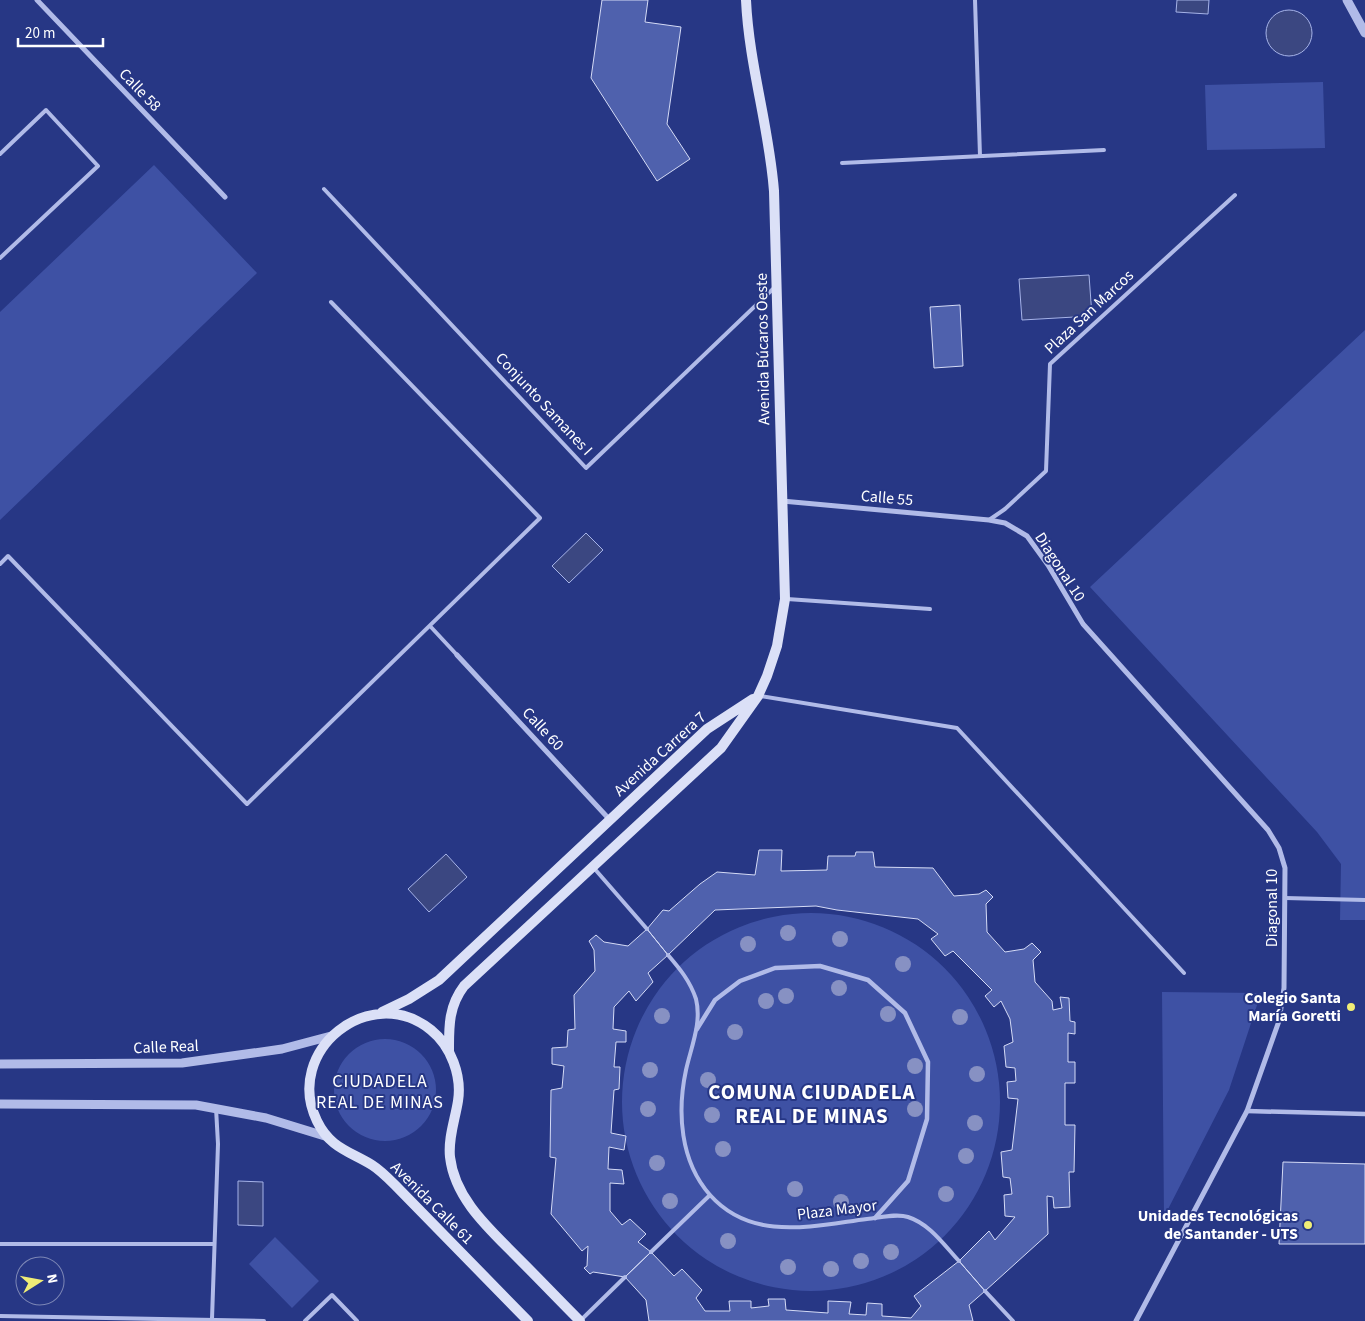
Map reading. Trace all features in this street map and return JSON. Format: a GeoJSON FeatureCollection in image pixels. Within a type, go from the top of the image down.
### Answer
{"type":"FeatureCollection","features":[{"type":"Feature","properties":{"kind":"main road","name":"Avenida Búcaros Oeste"},"geometry":{"type":"LineString","coordinates":[[746,0],[751,62],[772,168],[785,599],[775,655],[758,696]]}},
{"type":"Feature","properties":{"kind":"main road","name":"Avenida Carrera 7"},"geometry":{"type":"LineString","coordinates":[[377,1014],[409,1000],[440,980],[707,729],[758,696]]}},
{"type":"Feature","properties":{"kind":"main road","name":"Avenida Carrera 7"},"geometry":{"type":"LineString","coordinates":[[449,1052],[451,1010],[456,996],[464,986],[721,748],[758,696]]}},
{"type":"Feature","properties":{"kind":"main road","name":"Avenida Calle 61"},"geometry":{"type":"LineString","coordinates":[[528,1321],[390,1180],[373,1166],[337,1147],[317,1121],[313,1108],[310,1081],[315,1061],[331,1036],[342,1027],[362,1017],[392,1014],[419,1022],[431,1030],[449,1052],[455,1066],[459,1089],[451,1134],[450,1157],[460,1189],[477,1216],[580,1321]]}},
{"type":"Feature","properties":{"kind":"street","name":"Calle 58"},"geometry":{"type":"LineString","coordinates":[[38,0],[225,197]]}},
{"type":"Feature","properties":{"kind":"street"},"geometry":{"type":"LineString","coordinates":[[1346,0],[1365,33]]}},
{"type":"Feature","properties":{"kind":"street","name":"Calle 55"},"geometry":{"type":"LineString","coordinates":[[782,501],[989,520]]}},
{"type":"Feature","properties":{"kind":"street","name":"Diagonal 10"},"geometry":{"type":"LineString","coordinates":[[989,520],[1005,523],[1026,536],[1038,549],[1082,624],[1268,830],[1284,859],[1285,898],[1282,1004],[1271,1046],[1247,1111],[1136,1321]]}},
{"type":"Feature","properties":{"kind":"street","name":"Calle 60"},"geometry":{"type":"LineString","coordinates":[[457,655],[610,820]]}},
{"type":"Feature","properties":{"kind":"street"},"geometry":{"type":"LineString","coordinates":[[697,1029],[715,1000],[740,982],[774,968],[820,966],[868,980],[905,1013],[928,1062],[927,1119],[908,1181],[875,1218]]}},
{"type":"Feature","properties":{"kind":"street","name":"Calle Real"},"geometry":{"type":"LineString","coordinates":[[0,1064],[182,1063],[282,1049],[331,1036]]}},
{"type":"Feature","properties":{"kind":"street"},"geometry":{"type":"LineString","coordinates":[[0,1104],[175,1104],[216,1108],[266,1118],[328,1137]]}},
{"type":"Feature","properties":{"kind":"street"},"geometry":{"type":"LineString","coordinates":[[1247,1111],[1365,1114]]}},
{"type":"Feature","properties":{"kind":"lane"},"geometry":{"type":"LineString","coordinates":[[974,0],[980,156]]}},
{"type":"Feature","properties":{"kind":"lane"},"geometry":{"type":"LineString","coordinates":[[0,154],[46,110],[98,166],[0,258]]}},
{"type":"Feature","properties":{"kind":"lane"},"geometry":{"type":"LineString","coordinates":[[842,163],[1104,150]]}},
{"type":"Feature","properties":{"kind":"lane","name":"Conjunto Samanes I"},"geometry":{"type":"LineString","coordinates":[[324,189],[586,468],[777,286]]}},
{"type":"Feature","properties":{"kind":"lane","name":"Plaza San Marcos"},"geometry":{"type":"LineString","coordinates":[[989,520],[1005,509],[1046,471],[1050,364],[1235,194]]}},
{"type":"Feature","properties":{"kind":"lane"},"geometry":{"type":"LineString","coordinates":[[0,564],[8,556],[247,804],[540,518],[331,302]]}},
{"type":"Feature","properties":{"kind":"lane"},"geometry":{"type":"LineString","coordinates":[[785,599],[930,608]]}},
{"type":"Feature","properties":{"kind":"lane"},"geometry":{"type":"LineString","coordinates":[[430,626],[457,655]]}},
{"type":"Feature","properties":{"kind":"lane"},"geometry":{"type":"LineString","coordinates":[[758,696],[956,728],[1184,973]]}},
{"type":"Feature","properties":{"kind":"lane"},"geometry":{"type":"LineString","coordinates":[[593,867],[647,929]]}},
{"type":"Feature","properties":{"kind":"lane"},"geometry":{"type":"LineString","coordinates":[[1285,898],[1365,900]]}},
{"type":"Feature","properties":{"kind":"lane","name":"Plaza Mayor"},"geometry":{"type":"LineString","coordinates":[[668,955],[686,976],[696,1001],[697,1029],[686,1070],[681,1103],[683,1136],[691,1165],[710,1195],[737,1217],[765,1227],[793,1229],[875,1218],[907,1217],[927,1227],[959,1261]]}},
{"type":"Feature","properties":{"kind":"lane"},"geometry":{"type":"LineString","coordinates":[[212,1319],[213,1244],[218,1144],[216,1108]]}},
{"type":"Feature","properties":{"kind":"lane"},"geometry":{"type":"LineString","coordinates":[[651,1252],[710,1195]]}},
{"type":"Feature","properties":{"kind":"lane"},"geometry":{"type":"LineString","coordinates":[[0,1244],[213,1244]]}},
{"type":"Feature","properties":{"kind":"lane"},"geometry":{"type":"LineString","coordinates":[[580,1321],[625,1277]]}},
{"type":"Feature","properties":{"kind":"lane"},"geometry":{"type":"LineString","coordinates":[[985,1290],[1013,1321]]}},
{"type":"Feature","properties":{"kind":"lane"},"geometry":{"type":"LineString","coordinates":[[305,1321],[332,1295],[357,1321]]}},
{"type":"Feature","properties":{"kind":"lane"},"geometry":{"type":"LineString","coordinates":[[0,1316],[264,1321]]}},
{"type":"Feature","properties":{"kind":"shaded area"},"geometry":{"type":"Polygon","coordinates":[[[1177,0],[1209,0],[1208,14],[1176,12],[1177,0]]]}},
{"type":"Feature","properties":{"kind":"shaded area"},"geometry":{"type":"Polygon","coordinates":[[[1294,10],[1298,11],[1308,20],[1311,24],[1311,42],[1302,52],[1294,56],[1284,56],[1276,52],[1267,42],[1266,28],[1270,20],[1280,11],[1294,10]]]}},
{"type":"Feature","properties":{"kind":"shaded area"},"geometry":{"type":"Polygon","coordinates":[[[1323,82],[1325,148],[1207,150],[1205,85],[1323,82]]]}},
{"type":"Feature","properties":{"kind":"shaded area"},"geometry":{"type":"Polygon","coordinates":[[[154,165],[257,273],[0,520],[0,312],[154,165]]]}},
{"type":"Feature","properties":{"kind":"shaded area"},"geometry":{"type":"Polygon","coordinates":[[[1089,275],[1092,316],[1022,320],[1019,279],[1089,275]]]}},
{"type":"Feature","properties":{"kind":"shaded area"},"geometry":{"type":"Polygon","coordinates":[[[1365,330],[1365,920],[1340,920],[1341,864],[1317,832],[1090,587],[1365,330]]]}},
{"type":"Feature","properties":{"kind":"shaded area"},"geometry":{"type":"Polygon","coordinates":[[[586,533],[603,550],[569,583],[552,566],[586,533]]]}},
{"type":"Feature","properties":{"kind":"shaded area"},"geometry":{"type":"Polygon","coordinates":[[[446,854],[467,877],[429,912],[408,889],[446,854]]]}},
{"type":"Feature","properties":{"kind":"shaded area"},"geometry":{"type":"Polygon","coordinates":[[[811,913],[848,917],[883,927],[916,945],[945,968],[968,997],[986,1030],[996,1065],[1000,1102],[996,1139],[986,1174],[968,1207],[945,1236],[916,1259],[883,1277],[848,1287],[811,1291],[774,1287],[739,1277],[706,1259],[677,1236],[654,1207],[636,1174],[626,1139],[622,1102],[626,1065],[636,1030],[654,997],[677,968],[706,945],[739,927],[774,917],[811,913]]]}},
{"type":"Feature","properties":{"kind":"shaded area"},"geometry":{"type":"Polygon","coordinates":[[[1162,992],[1261,993],[1229,1090],[1164,1217],[1162,992]]]}},
{"type":"Feature","properties":{"kind":"shaded area"},"geometry":{"type":"Polygon","coordinates":[[[385,1039],[404,1043],[421,1054],[432,1071],[436,1090],[432,1109],[421,1126],[404,1137],[385,1141],[366,1137],[349,1126],[338,1109],[334,1090],[338,1071],[349,1054],[366,1043],[385,1039]]]}},
{"type":"Feature","properties":{"kind":"shaded area"},"geometry":{"type":"Polygon","coordinates":[[[238,1181],[263,1182],[263,1226],[238,1225],[238,1181]]]}},
{"type":"Feature","properties":{"kind":"shaded area"},"geometry":{"type":"Polygon","coordinates":[[[275,1237],[319,1281],[292,1308],[249,1264],[275,1237]]]}},
{"type":"Feature","properties":{"kind":"building"},"geometry":{"type":"Polygon","coordinates":[[[602,0],[648,0],[645,22],[681,27],[667,124],[690,159],[657,181],[591,78],[602,0]]]}},
{"type":"Feature","properties":{"kind":"building"},"geometry":{"type":"Polygon","coordinates":[[[960,305],[963,366],[934,368],[930,307],[960,305]]]}},
{"type":"Feature","properties":{"kind":"building"},"geometry":{"type":"Polygon","coordinates":[[[759,850],[782,850],[781,871],[827,870],[828,856],[855,856],[856,852],[873,852],[875,867],[933,868],[954,896],[979,894],[986,890],[993,897],[986,904],[987,932],[1005,952],[1024,949],[1032,943],[1041,952],[1033,960],[1035,982],[1052,1001],[1053,1010],[1062,1008],[1060,997],[1069,998],[1070,1021],[1075,1022],[1075,1034],[1068,1033],[1068,1062],[1075,1062],[1075,1083],[1065,1083],[1065,1125],[1075,1125],[1074,1172],[1069,1172],[1070,1207],[1054,1208],[1053,1197],[1047,1196],[1048,1234],[985,1291],[959,1261],[989,1231],[995,1240],[1015,1217],[1005,1216],[1004,1195],[1012,1194],[1010,1178],[1003,1177],[1001,1152],[1012,1150],[1018,1099],[1008,1098],[1007,1082],[1016,1081],[1015,1068],[1006,1067],[1004,1046],[1013,1042],[1010,1019],[1001,1001],[994,1007],[985,996],[992,990],[953,951],[945,956],[931,939],[938,934],[918,919],[816,906],[715,910],[668,955],[647,929],[663,910],[669,911],[717,872],[755,875],[759,850]]]}},
{"type":"Feature","properties":{"kind":"building"},"geometry":{"type":"Polygon","coordinates":[[[647,929],[668,955],[648,973],[653,982],[636,1001],[629,991],[614,1007],[613,1029],[626,1031],[626,1042],[616,1042],[614,1067],[620,1067],[619,1089],[614,1090],[611,1133],[626,1136],[624,1150],[609,1147],[608,1169],[622,1170],[624,1184],[610,1183],[610,1211],[622,1225],[630,1219],[646,1234],[638,1242],[651,1252],[625,1277],[593,1272],[590,1274],[584,1268],[587,1266],[588,1246],[582,1251],[551,1214],[556,1158],[550,1157],[551,1090],[562,1088],[564,1066],[552,1064],[552,1048],[567,1047],[568,1030],[575,1029],[574,995],[595,971],[594,950],[589,941],[596,935],[604,942],[628,946],[647,929]]]}},
{"type":"Feature","properties":{"kind":"building"},"geometry":{"type":"Polygon","coordinates":[[[1283,1162],[1365,1164],[1365,1244],[1279,1244],[1283,1162]]]}},
{"type":"Feature","properties":{"kind":"building"},"geometry":{"type":"Polygon","coordinates":[[[651,1252],[674,1276],[682,1269],[702,1290],[696,1298],[705,1311],[730,1311],[729,1301],[751,1301],[751,1308],[769,1306],[768,1299],[785,1299],[786,1310],[828,1313],[828,1301],[851,1302],[849,1314],[866,1315],[867,1303],[882,1304],[882,1316],[911,1318],[921,1306],[914,1296],[959,1261],[985,1291],[969,1305],[973,1321],[649,1321],[646,1300],[625,1277],[651,1252]]]}},
{"type":"Feature","properties":{"kind":"place","name":"Colegio Santa María Goretti"},"geometry":{"type":"Point","coordinates":[1351,1007]}},
{"type":"Feature","properties":{"kind":"place","name":"Unidades Tecnológicas de Santander - UTS"},"geometry":{"type":"Point","coordinates":[1308,1225]}},
{"type":"Feature","properties":{"kind":"district","name":"CIUDADELA REAL DE MINAS"},"geometry":{"type":"Point","coordinates":[380,1091]}},
{"type":"Feature","properties":{"kind":"district","name":"COMUNA CIUDADELA REAL DE MINAS"},"geometry":{"type":"Point","coordinates":[812,1104]}}]}
